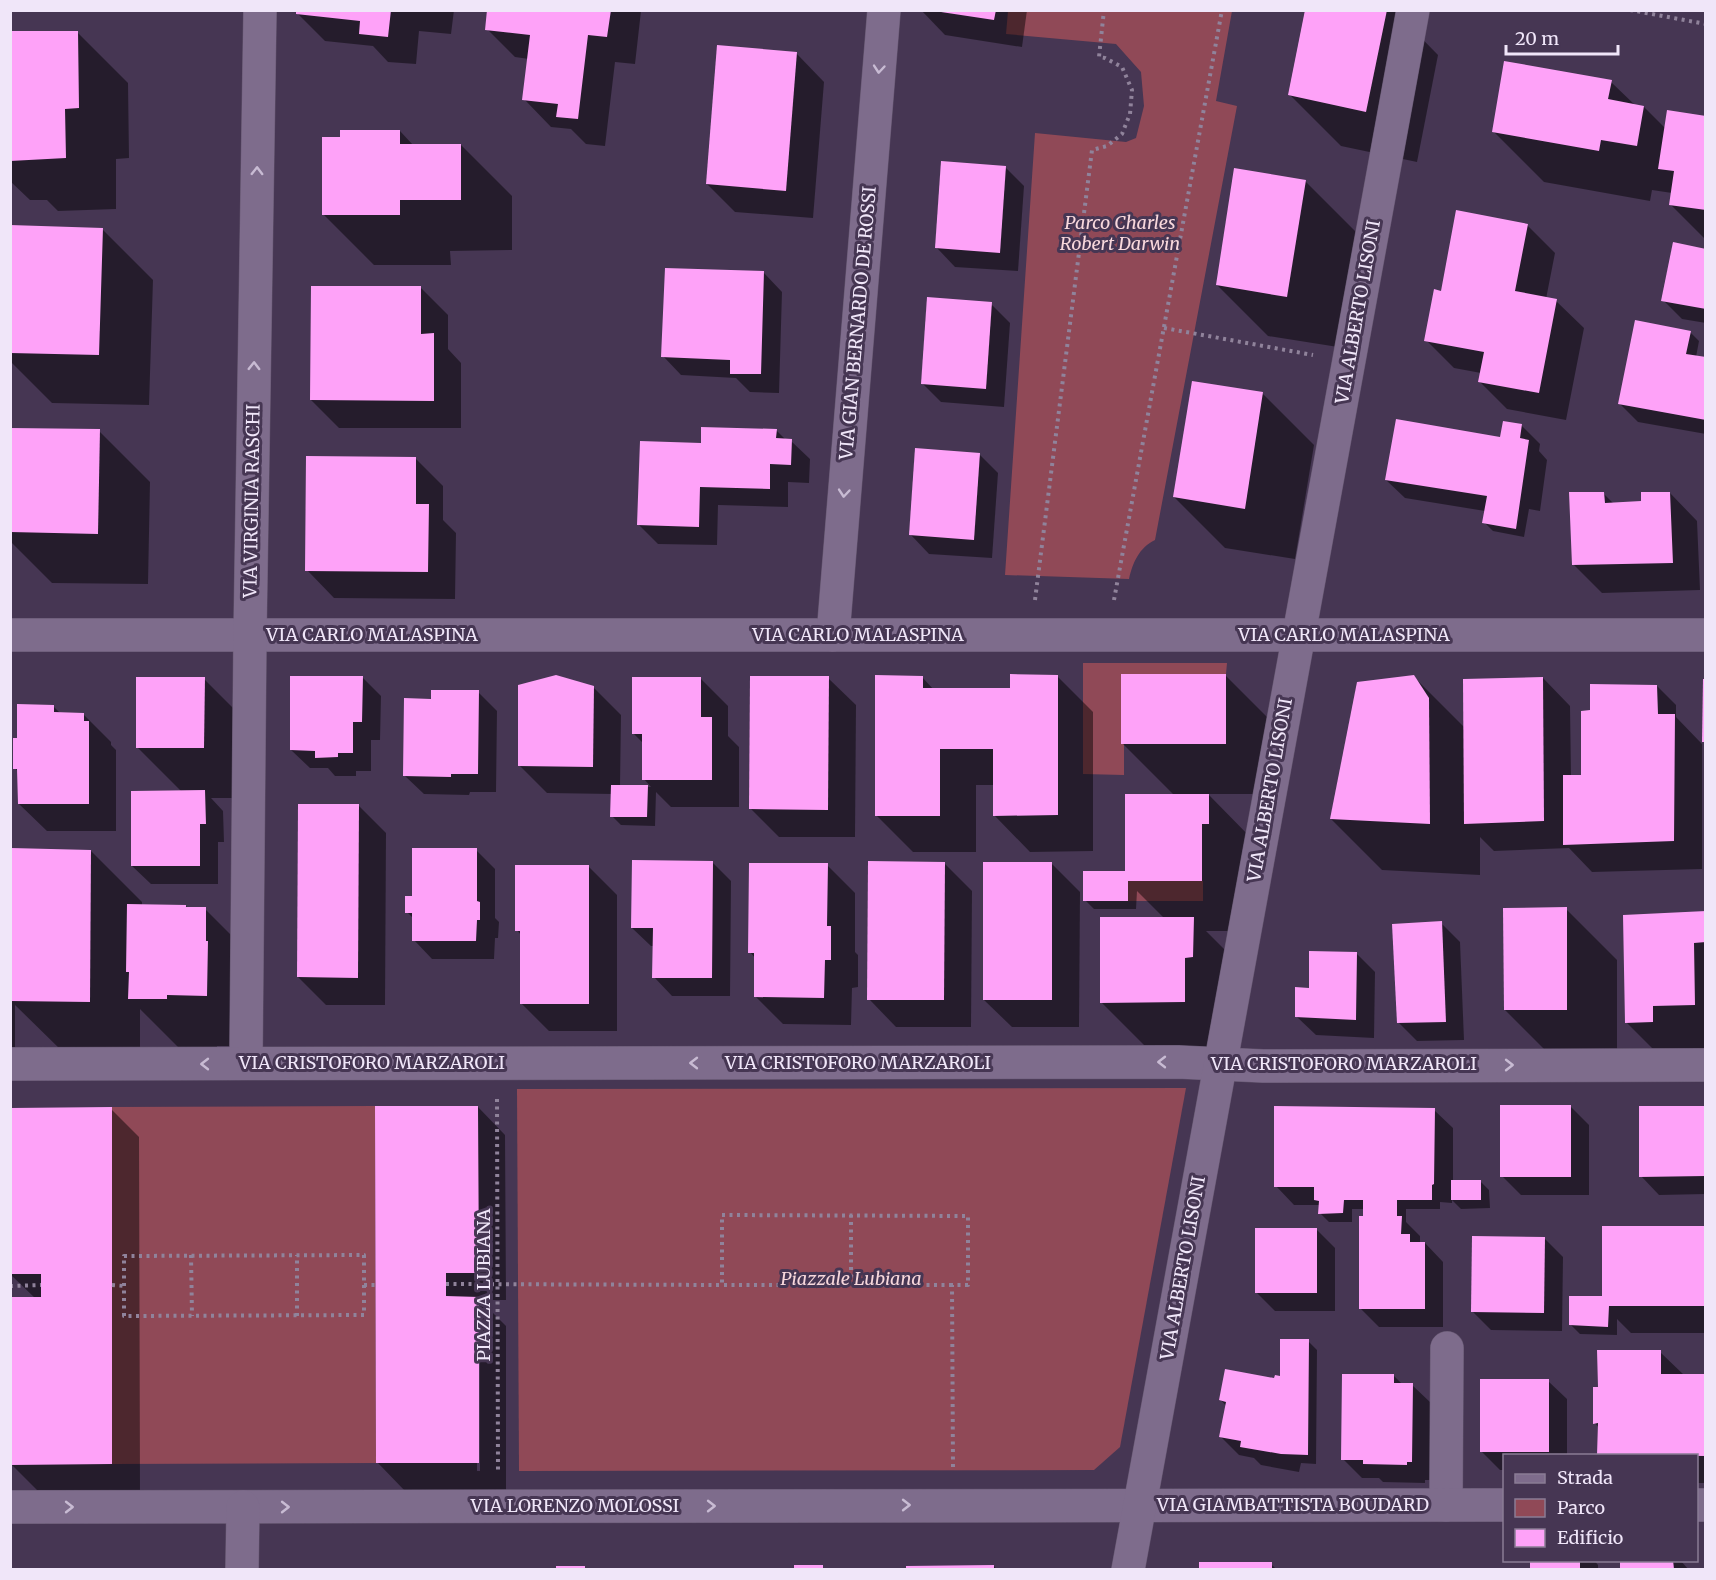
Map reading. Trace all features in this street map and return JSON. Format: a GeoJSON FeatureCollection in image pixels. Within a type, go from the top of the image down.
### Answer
{"type":"FeatureCollection","features":[{"type":"Feature","properties":{"kind":"street","name":"VIA VIRGINIA RASCHI"},"geometry":{"type":"LineString","coordinates":[[246,1064],[260,10]]}},
{"type":"Feature","properties":{"kind":"street","name":"VIA GIAN BERNARDO DE ROSSI"},"geometry":{"type":"LineString","coordinates":[[833,635],[884,10]]}},
{"type":"Feature","properties":{"kind":"street","name":"VIA ALBERTO LISONI"},"geometry":{"type":"LineString","coordinates":[[1128,1569],[1413,10]]}},
{"type":"Feature","properties":{"kind":"street","name":"VIA CARLO MALASPINA"},"geometry":{"type":"LineString","coordinates":[[10,634],[1706,635]]}},
{"type":"Feature","properties":{"kind":"street","name":"VIA CRISTOFORO MARZAROLI"},"geometry":{"type":"LineString","coordinates":[[10,1064],[1178,1062],[1263,1066],[1706,1065]]}},
{"type":"Feature","properties":{"kind":"street","name":"VIA GIAMBATTISTA BOUDARD"},"geometry":{"type":"LineString","coordinates":[[1446,1505],[1447,1348]]}},
{"type":"Feature","properties":{"kind":"street","name":"VIA LORENZO MOLOSSI"},"geometry":{"type":"LineString","coordinates":[[10,1507],[1140,1504]]}},
{"type":"Feature","properties":{"kind":"street","name":"VIA GIAMBATTISTA BOUDARD"},"geometry":{"type":"LineString","coordinates":[[1140,1504],[1503,1505]]}},
{"type":"Feature","properties":{"kind":"street"},"geometry":{"type":"LineString","coordinates":[[242,1569],[243,1507]]}},
{"type":"Feature","properties":{"kind":"path"},"geometry":{"type":"LineString","coordinates":[[1031,634],[1092,150],[1107,146],[1122,134],[1130,114],[1132,90],[1122,67],[1099,57],[1104,10]]}},
{"type":"Feature","properties":{"kind":"path"},"geometry":{"type":"LineString","coordinates":[[1108,634],[1222,10]]}},
{"type":"Feature","properties":{"kind":"path"},"geometry":{"type":"LineString","coordinates":[[1630,10],[1706,24]]}},
{"type":"Feature","properties":{"kind":"path"},"geometry":{"type":"LineString","coordinates":[[1164,328],[1349,362]]}},
{"type":"Feature","properties":{"kind":"path","name":"PIAZZA LUBIANA"},"geometry":{"type":"LineString","coordinates":[[497,1063],[499,1506]]}},
{"type":"Feature","properties":{"kind":"path"},"geometry":{"type":"LineString","coordinates":[[446,1284],[722,1285],[968,1285],[968,1216],[722,1215],[722,1285]]}},
{"type":"Feature","properties":{"kind":"path"},"geometry":{"type":"LineString","coordinates":[[851,1215],[851,1285]]}},
{"type":"Feature","properties":{"kind":"path"},"geometry":{"type":"LineString","coordinates":[[191,1255],[192,1316]]}},
{"type":"Feature","properties":{"kind":"path"},"geometry":{"type":"LineString","coordinates":[[191,1255],[364,1255],[364,1315],[124,1316],[124,1256],[191,1255]]}},
{"type":"Feature","properties":{"kind":"path"},"geometry":{"type":"LineString","coordinates":[[297,1255],[297,1316]]}},
{"type":"Feature","properties":{"kind":"path"},"geometry":{"type":"LineString","coordinates":[[10,1286],[41,1285]]}},
{"type":"Feature","properties":{"kind":"path"},"geometry":{"type":"LineString","coordinates":[[364,1285],[376,1285]]}},
{"type":"Feature","properties":{"kind":"path"},"geometry":{"type":"LineString","coordinates":[[952,1285],[953,1505]]}},
{"type":"Feature","properties":{"kind":"path"},"geometry":{"type":"LineString","coordinates":[[112,1286],[124,1286]]}},
{"type":"Feature","properties":{"kind":"green space","name":"Parco Charles Robert Darwin"},"geometry":{"type":"Polygon","coordinates":[[[1008,11],[1232,11],[1216,101],[1237,106],[1155,540],[1149,543],[1138,556],[1129,579],[1005,575],[1035,133],[1126,142],[1136,138],[1144,106],[1141,72],[1116,44],[1006,34],[1008,11]]]}},
{"type":"Feature","properties":{"kind":"green space"},"geometry":{"type":"Polygon","coordinates":[[[1083,663],[1227,663],[1226,674],[1122,674],[1121,744],[1124,744],[1124,775],[1083,774],[1083,663]]]}},
{"type":"Feature","properties":{"kind":"green space"},"geometry":{"type":"Polygon","coordinates":[[[1128,881],[1203,881],[1203,901],[1128,901],[1128,881]]]}},
{"type":"Feature","properties":{"kind":"green space","name":"Piazzale Lubiana"},"geometry":{"type":"Polygon","coordinates":[[[1186,1088],[1120,1447],[1094,1470],[519,1471],[517,1089],[1186,1088]]]}},
{"type":"Feature","properties":{"kind":"green space"},"geometry":{"type":"Polygon","coordinates":[[[375,1106],[376,1463],[112,1464],[112,1107],[375,1106]]]}},
{"type":"Feature","properties":{"kind":"building"},"geometry":{"type":"Polygon","coordinates":[[[296,10],[391,10],[388,37],[359,34],[360,21],[296,14],[296,10]]]}},
{"type":"Feature","properties":{"kind":"building"},"geometry":{"type":"Polygon","coordinates":[[[487,10],[611,10],[607,37],[588,35],[578,119],[556,117],[558,104],[522,100],[530,35],[485,30],[487,10]]]}},
{"type":"Feature","properties":{"kind":"building"},"geometry":{"type":"Polygon","coordinates":[[[941,10],[996,10],[994,20],[941,12],[941,10]]]}},
{"type":"Feature","properties":{"kind":"building"},"geometry":{"type":"Polygon","coordinates":[[[1305,10],[1387,10],[1366,112],[1288,95],[1305,10]]]}},
{"type":"Feature","properties":{"kind":"building"},"geometry":{"type":"Polygon","coordinates":[[[10,31],[78,31],[79,108],[65,109],[66,158],[10,161],[10,31]]]}},
{"type":"Feature","properties":{"kind":"building"},"geometry":{"type":"Polygon","coordinates":[[[717,45],[797,52],[786,191],[706,184],[717,45]]]}},
{"type":"Feature","properties":{"kind":"building"},"geometry":{"type":"Polygon","coordinates":[[[1504,61],[1612,80],[1608,99],[1644,106],[1637,146],[1601,140],[1599,151],[1492,132],[1504,61]]]}},
{"type":"Feature","properties":{"kind":"building"},"geometry":{"type":"Polygon","coordinates":[[[1667,110],[1706,116],[1706,210],[1669,205],[1674,171],[1658,169],[1667,110]]]}},
{"type":"Feature","properties":{"kind":"building"},"geometry":{"type":"Polygon","coordinates":[[[340,130],[400,130],[400,144],[461,144],[461,200],[400,200],[400,215],[322,215],[322,137],[340,137],[340,130]]]}},
{"type":"Feature","properties":{"kind":"building"},"geometry":{"type":"Polygon","coordinates":[[[941,161],[1006,166],[1000,253],[935,248],[941,161]]]}},
{"type":"Feature","properties":{"kind":"building"},"geometry":{"type":"Polygon","coordinates":[[[1234,168],[1306,180],[1287,297],[1216,285],[1234,168]]]}},
{"type":"Feature","properties":{"kind":"building"},"geometry":{"type":"Polygon","coordinates":[[[1456,210],[1528,224],[1515,291],[1557,299],[1539,393],[1478,382],[1484,352],[1424,341],[1434,289],[1441,291],[1456,210]]]}},
{"type":"Feature","properties":{"kind":"building"},"geometry":{"type":"Polygon","coordinates":[[[10,225],[103,228],[99,355],[10,353],[10,225]]]}},
{"type":"Feature","properties":{"kind":"building"},"geometry":{"type":"Polygon","coordinates":[[[1673,242],[1706,249],[1706,309],[1661,301],[1673,242]]]}},
{"type":"Feature","properties":{"kind":"building"},"geometry":{"type":"Polygon","coordinates":[[[665,268],[764,271],[761,374],[730,374],[730,360],[661,357],[665,268]]]}},
{"type":"Feature","properties":{"kind":"building"},"geometry":{"type":"Polygon","coordinates":[[[311,286],[421,286],[421,334],[434,333],[434,401],[310,400],[311,286]]]}},
{"type":"Feature","properties":{"kind":"building"},"geometry":{"type":"Polygon","coordinates":[[[927,297],[992,302],[986,389],[921,384],[927,297]]]}},
{"type":"Feature","properties":{"kind":"building"},"geometry":{"type":"Polygon","coordinates":[[[1635,320],[1691,331],[1686,354],[1706,357],[1706,420],[1618,404],[1635,320]]]}},
{"type":"Feature","properties":{"kind":"building"},"geometry":{"type":"Polygon","coordinates":[[[1192,381],[1263,392],[1245,509],[1173,497],[1192,381]]]}},
{"type":"Feature","properties":{"kind":"building"},"geometry":{"type":"Polygon","coordinates":[[[1396,419],[1500,437],[1503,421],[1522,424],[1520,438],[1529,440],[1516,529],[1482,523],[1487,496],[1385,480],[1396,419]]]}},
{"type":"Feature","properties":{"kind":"building"},"geometry":{"type":"Polygon","coordinates":[[[701,427],[777,429],[776,438],[792,439],[791,465],[770,464],[770,489],[700,487],[699,527],[637,525],[640,441],[701,443],[701,427]]]}},
{"type":"Feature","properties":{"kind":"building"},"geometry":{"type":"Polygon","coordinates":[[[10,428],[100,429],[98,534],[10,532],[10,428]]]}},
{"type":"Feature","properties":{"kind":"building"},"geometry":{"type":"Polygon","coordinates":[[[915,448],[980,453],[974,540],[909,535],[915,448]]]}},
{"type":"Feature","properties":{"kind":"building"},"geometry":{"type":"Polygon","coordinates":[[[306,456],[416,457],[416,504],[429,504],[428,572],[305,571],[306,456]]]}},
{"type":"Feature","properties":{"kind":"building"},"geometry":{"type":"Polygon","coordinates":[[[1569,492],[1604,492],[1605,503],[1641,501],[1641,492],[1670,492],[1673,563],[1572,565],[1569,492]]]}},
{"type":"Feature","properties":{"kind":"building"},"geometry":{"type":"Polygon","coordinates":[[[1010,674],[1058,675],[1058,815],[993,816],[993,749],[940,749],[940,816],[875,816],[875,675],[923,676],[923,688],[1010,688],[1010,674]]]}},
{"type":"Feature","properties":{"kind":"building"},"geometry":{"type":"Polygon","coordinates":[[[1121,674],[1226,674],[1226,744],[1121,744],[1121,674]]]}},
{"type":"Feature","properties":{"kind":"building"},"geometry":{"type":"Polygon","coordinates":[[[556,675],[594,686],[593,767],[518,766],[518,685],[556,675]]]}},
{"type":"Feature","properties":{"kind":"building"},"geometry":{"type":"Polygon","coordinates":[[[1414,675],[1429,698],[1430,824],[1330,819],[1357,682],[1414,675]]]}},
{"type":"Feature","properties":{"kind":"building"},"geometry":{"type":"Polygon","coordinates":[[[290,676],[363,676],[362,722],[353,722],[353,753],[338,753],[338,757],[315,758],[315,751],[290,750],[290,676]]]}},
{"type":"Feature","properties":{"kind":"building"},"geometry":{"type":"Polygon","coordinates":[[[750,676],[829,676],[828,810],[749,809],[750,676]]]}},
{"type":"Feature","properties":{"kind":"building"},"geometry":{"type":"Polygon","coordinates":[[[136,677],[205,677],[204,748],[136,748],[136,677]]]}},
{"type":"Feature","properties":{"kind":"building"},"geometry":{"type":"Polygon","coordinates":[[[632,677],[701,677],[701,717],[712,717],[712,780],[642,780],[642,734],[632,734],[632,677]]]}},
{"type":"Feature","properties":{"kind":"building"},"geometry":{"type":"Polygon","coordinates":[[[1543,677],[1544,821],[1464,824],[1463,679],[1543,677]]]}},
{"type":"Feature","properties":{"kind":"building"},"geometry":{"type":"Polygon","coordinates":[[[1703,679],[1706,679],[1706,742],[1702,742],[1703,679]]]}},
{"type":"Feature","properties":{"kind":"building"},"geometry":{"type":"Polygon","coordinates":[[[1590,684],[1657,685],[1658,714],[1675,714],[1674,841],[1563,845],[1563,775],[1581,775],[1581,711],[1590,710],[1590,684]]]}},
{"type":"Feature","properties":{"kind":"building"},"geometry":{"type":"Polygon","coordinates":[[[431,690],[479,690],[478,774],[451,774],[451,777],[403,776],[404,698],[431,699],[431,690]]]}},
{"type":"Feature","properties":{"kind":"building"},"geometry":{"type":"Polygon","coordinates":[[[17,704],[54,705],[54,712],[84,713],[84,721],[89,721],[89,804],[18,804],[17,769],[13,769],[13,738],[17,738],[17,704]]]}},
{"type":"Feature","properties":{"kind":"building"},"geometry":{"type":"Polygon","coordinates":[[[611,785],[648,785],[647,817],[610,817],[611,785]]]}},
{"type":"Feature","properties":{"kind":"building"},"geometry":{"type":"Polygon","coordinates":[[[205,790],[206,824],[200,824],[200,866],[131,866],[131,791],[205,790]]]}},
{"type":"Feature","properties":{"kind":"building"},"geometry":{"type":"Polygon","coordinates":[[[1125,794],[1209,794],[1209,824],[1202,824],[1202,881],[1128,881],[1128,901],[1083,901],[1083,871],[1125,871],[1125,794]]]}},
{"type":"Feature","properties":{"kind":"building"},"geometry":{"type":"Polygon","coordinates":[[[298,804],[359,804],[358,978],[297,977],[298,804]]]}},
{"type":"Feature","properties":{"kind":"building"},"geometry":{"type":"Polygon","coordinates":[[[11,848],[91,850],[90,1002],[10,1001],[11,848]]]}},
{"type":"Feature","properties":{"kind":"building"},"geometry":{"type":"Polygon","coordinates":[[[412,848],[477,848],[477,901],[480,902],[480,920],[477,920],[476,941],[412,941],[412,913],[405,913],[405,896],[412,896],[412,848]]]}},
{"type":"Feature","properties":{"kind":"building"},"geometry":{"type":"Polygon","coordinates":[[[632,860],[713,861],[712,978],[652,978],[653,928],[631,928],[632,860]]]}},
{"type":"Feature","properties":{"kind":"building"},"geometry":{"type":"Polygon","coordinates":[[[868,861],[945,862],[944,1000],[867,1000],[868,861]]]}},
{"type":"Feature","properties":{"kind":"building"},"geometry":{"type":"Polygon","coordinates":[[[983,862],[1052,862],[1052,1000],[983,1000],[983,862]]]}},
{"type":"Feature","properties":{"kind":"building"},"geometry":{"type":"Polygon","coordinates":[[[749,863],[828,863],[827,926],[831,926],[831,960],[825,960],[824,998],[754,997],[754,953],[748,953],[749,863]]]}},
{"type":"Feature","properties":{"kind":"building"},"geometry":{"type":"Polygon","coordinates":[[[515,865],[589,865],[589,1004],[520,1004],[520,931],[515,931],[515,865]]]}},
{"type":"Feature","properties":{"kind":"building"},"geometry":{"type":"Polygon","coordinates":[[[127,904],[206,907],[207,996],[167,995],[167,999],[128,999],[127,904]]]}},
{"type":"Feature","properties":{"kind":"building"},"geometry":{"type":"Polygon","coordinates":[[[1567,907],[1567,1010],[1504,1010],[1503,908],[1567,907]]]}},
{"type":"Feature","properties":{"kind":"building"},"geometry":{"type":"Polygon","coordinates":[[[1706,911],[1706,942],[1694,943],[1695,1005],[1653,1006],[1653,1022],[1625,1023],[1623,915],[1706,911]]]}},
{"type":"Feature","properties":{"kind":"building"},"geometry":{"type":"Polygon","coordinates":[[[1100,917],[1194,917],[1193,957],[1185,958],[1185,1002],[1100,1003],[1100,917]]]}},
{"type":"Feature","properties":{"kind":"building"},"geometry":{"type":"Polygon","coordinates":[[[1442,921],[1446,1022],[1397,1023],[1392,924],[1442,921]]]}},
{"type":"Feature","properties":{"kind":"building"},"geometry":{"type":"Polygon","coordinates":[[[1309,951],[1357,952],[1356,1020],[1295,1017],[1295,987],[1309,988],[1309,951]]]}},
{"type":"Feature","properties":{"kind":"building"},"geometry":{"type":"Polygon","coordinates":[[[1500,1105],[1571,1105],[1571,1177],[1500,1177],[1500,1105]]]}},
{"type":"Feature","properties":{"kind":"building"},"geometry":{"type":"Polygon","coordinates":[[[375,1106],[478,1106],[479,1273],[446,1273],[446,1296],[479,1297],[479,1463],[376,1463],[375,1106]]]}},
{"type":"Feature","properties":{"kind":"building"},"geometry":{"type":"Polygon","coordinates":[[[1274,1106],[1435,1108],[1432,1200],[1397,1200],[1397,1216],[1402,1216],[1401,1234],[1410,1234],[1410,1242],[1425,1242],[1425,1309],[1359,1309],[1359,1216],[1363,1216],[1363,1200],[1344,1200],[1343,1213],[1318,1214],[1319,1201],[1314,1200],[1314,1187],[1274,1187],[1274,1106]]]}},
{"type":"Feature","properties":{"kind":"building"},"geometry":{"type":"Polygon","coordinates":[[[1639,1106],[1706,1106],[1706,1176],[1639,1177],[1639,1106]]]}},
{"type":"Feature","properties":{"kind":"building"},"geometry":{"type":"Polygon","coordinates":[[[112,1107],[112,1464],[10,1465],[10,1297],[41,1297],[41,1274],[10,1274],[10,1108],[112,1107]]]}},
{"type":"Feature","properties":{"kind":"building"},"geometry":{"type":"Polygon","coordinates":[[[1451,1180],[1481,1180],[1481,1200],[1451,1200],[1451,1180]]]}},
{"type":"Feature","properties":{"kind":"building"},"geometry":{"type":"Polygon","coordinates":[[[1602,1226],[1706,1226],[1706,1306],[1609,1306],[1608,1327],[1569,1325],[1569,1296],[1602,1296],[1602,1226]]]}},
{"type":"Feature","properties":{"kind":"building"},"geometry":{"type":"Polygon","coordinates":[[[1255,1228],[1317,1228],[1317,1293],[1255,1293],[1255,1228]]]}},
{"type":"Feature","properties":{"kind":"building"},"geometry":{"type":"Polygon","coordinates":[[[1472,1236],[1545,1237],[1544,1313],[1471,1312],[1472,1236]]]}},
{"type":"Feature","properties":{"kind":"building"},"geometry":{"type":"Polygon","coordinates":[[[1280,1339],[1309,1339],[1308,1455],[1281,1454],[1240,1447],[1241,1441],[1219,1437],[1226,1402],[1219,1400],[1225,1369],[1274,1378],[1275,1375],[1280,1376],[1280,1339]]]}},
{"type":"Feature","properties":{"kind":"building"},"geometry":{"type":"Polygon","coordinates":[[[1597,1350],[1661,1350],[1661,1374],[1706,1374],[1706,1456],[1698,1456],[1698,1454],[1597,1454],[1598,1423],[1593,1424],[1593,1387],[1598,1387],[1597,1350]]]}},
{"type":"Feature","properties":{"kind":"building"},"geometry":{"type":"Polygon","coordinates":[[[1342,1374],[1394,1374],[1394,1383],[1413,1383],[1412,1462],[1407,1462],[1407,1465],[1363,1464],[1363,1460],[1341,1460],[1342,1374]]]}},
{"type":"Feature","properties":{"kind":"building"},"geometry":{"type":"Polygon","coordinates":[[[1480,1379],[1549,1379],[1549,1452],[1480,1452],[1480,1379]]]}},
{"type":"Feature","properties":{"kind":"building"},"geometry":{"type":"Polygon","coordinates":[[[1199,1562],[1272,1562],[1272,1569],[1199,1569],[1199,1562]]]}},
{"type":"Feature","properties":{"kind":"building"},"geometry":{"type":"Polygon","coordinates":[[[1530,1562],[1580,1562],[1580,1569],[1530,1569],[1530,1562]]]}},
{"type":"Feature","properties":{"kind":"building"},"geometry":{"type":"Polygon","coordinates":[[[1620,1562],[1673,1562],[1674,1569],[1620,1569],[1620,1562]]]}},
{"type":"Feature","properties":{"kind":"building"},"geometry":{"type":"Polygon","coordinates":[[[794,1565],[823,1565],[823,1569],[794,1569],[794,1565]]]}},
{"type":"Feature","properties":{"kind":"building"},"geometry":{"type":"Polygon","coordinates":[[[994,1565],[994,1569],[906,1569],[906,1566],[994,1565]]]}},
{"type":"Feature","properties":{"kind":"building"},"geometry":{"type":"Polygon","coordinates":[[[556,1566],[585,1566],[585,1569],[556,1569],[556,1566]]]}}]}
